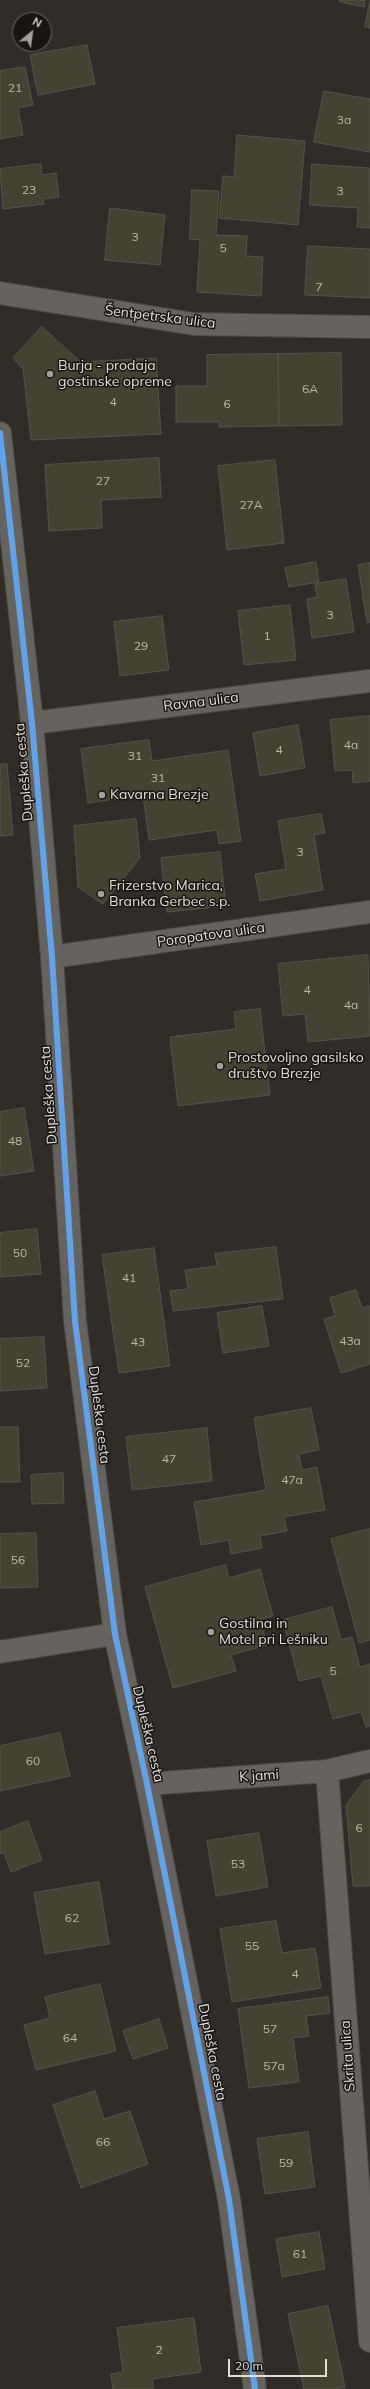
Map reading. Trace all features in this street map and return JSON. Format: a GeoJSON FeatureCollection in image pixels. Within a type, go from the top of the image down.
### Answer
{"type":"FeatureCollection","features":[{"type":"Feature","properties":{"kind":"street","name":"Šentpetrska ulica"},"geometry":{"type":"LineString","coordinates":[[0,293],[194,324],[370,327]]}},
{"type":"Feature","properties":{"kind":"street","name":"Dupleška cesta"},"geometry":{"type":"LineString","coordinates":[[0,433],[32,723],[52,957],[75,1321],[114,1634],[147,1784],[229,2199],[255,2389]]}},
{"type":"Feature","properties":{"kind":"street","name":"Ravna ulica"},"geometry":{"type":"LineString","coordinates":[[32,723],[370,681]]}},
{"type":"Feature","properties":{"kind":"street","name":"Poropatova ulica"},"geometry":{"type":"LineString","coordinates":[[52,957],[370,912]]}},
{"type":"Feature","properties":{"kind":"street"},"geometry":{"type":"LineString","coordinates":[[0,1652],[114,1634]]}},
{"type":"Feature","properties":{"kind":"street","name":"K jami"},"geometry":{"type":"LineString","coordinates":[[147,1784],[327,1771],[370,1761]]}},
{"type":"Feature","properties":{"kind":"street","name":"Skrita ulica"},"geometry":{"type":"LineString","coordinates":[[327,1771],[370,2341]]}},
{"type":"Feature","properties":{"kind":"building"},"geometry":{"type":"Polygon","coordinates":[[[340,0],[365,0],[364,7],[340,2],[340,0]]]}},
{"type":"Feature","properties":{"kind":"building"},"geometry":{"type":"Polygon","coordinates":[[[370,0],[370,28],[365,27],[370,0]]]}},
{"type":"Feature","properties":{"kind":"building"},"geometry":{"type":"Polygon","coordinates":[[[87,45],[95,84],[38,95],[30,55],[87,45]]]}},
{"type":"Feature","properties":{"kind":"building"},"geometry":{"type":"Polygon","coordinates":[[[25,67],[33,105],[18,108],[23,135],[0,139],[0,71],[25,67]]]}},
{"type":"Feature","properties":{"kind":"building"},"geometry":{"type":"Polygon","coordinates":[[[324,91],[370,99],[370,152],[314,142],[324,91]]]}},
{"type":"Feature","properties":{"kind":"building"},"geometry":{"type":"Polygon","coordinates":[[[237,135],[305,141],[298,225],[219,218],[223,176],[234,177],[237,135]]]}},
{"type":"Feature","properties":{"kind":"building"},"geometry":{"type":"Polygon","coordinates":[[[41,164],[42,175],[56,173],[59,197],[43,199],[44,204],[3,209],[0,169],[41,164]]]}},
{"type":"Feature","properties":{"kind":"building"},"geometry":{"type":"Polygon","coordinates":[[[312,164],[369,168],[370,228],[357,227],[358,208],[310,205],[312,164]]]}},
{"type":"Feature","properties":{"kind":"building"},"geometry":{"type":"Polygon","coordinates":[[[192,190],[219,191],[216,235],[247,236],[246,256],[263,257],[261,296],[197,292],[200,240],[190,239],[192,190]]]}},
{"type":"Feature","properties":{"kind":"building"},"geometry":{"type":"Polygon","coordinates":[[[110,208],[165,215],[160,265],[105,260],[110,208]]]}},
{"type":"Feature","properties":{"kind":"building"},"geometry":{"type":"Polygon","coordinates":[[[308,246],[370,249],[370,298],[305,295],[308,246]]]}},
{"type":"Feature","properties":{"kind":"building"},"geometry":{"type":"Polygon","coordinates":[[[42,327],[81,362],[156,358],[161,434],[31,440],[23,369],[13,358],[42,327]]]}},
{"type":"Feature","properties":{"kind":"building"},"geometry":{"type":"Polygon","coordinates":[[[341,353],[342,425],[279,426],[278,354],[341,353]]]}},
{"type":"Feature","properties":{"kind":"building"},"geometry":{"type":"Polygon","coordinates":[[[278,354],[279,426],[219,427],[219,422],[176,422],[176,386],[207,386],[207,355],[278,354]]]}},
{"type":"Feature","properties":{"kind":"building"},"geometry":{"type":"Polygon","coordinates":[[[159,458],[161,497],[101,500],[102,528],[49,531],[45,465],[159,458]]]}},
{"type":"Feature","properties":{"kind":"building"},"geometry":{"type":"Polygon","coordinates":[[[275,460],[284,543],[227,550],[218,466],[275,460]]]}},
{"type":"Feature","properties":{"kind":"building"},"geometry":{"type":"Polygon","coordinates":[[[316,562],[319,582],[289,587],[285,568],[316,562]]]}},
{"type":"Feature","properties":{"kind":"building"},"geometry":{"type":"Polygon","coordinates":[[[370,563],[370,622],[367,623],[358,565],[370,563]]]}},
{"type":"Feature","properties":{"kind":"building"},"geometry":{"type":"Polygon","coordinates":[[[346,579],[354,632],[312,638],[307,599],[317,597],[315,584],[346,579]]]}},
{"type":"Feature","properties":{"kind":"building"},"geometry":{"type":"Polygon","coordinates":[[[290,605],[296,660],[244,665],[238,611],[290,605]]]}},
{"type":"Feature","properties":{"kind":"building"},"geometry":{"type":"Polygon","coordinates":[[[162,616],[169,670],[120,676],[114,622],[162,616]]]}},
{"type":"Feature","properties":{"kind":"building"},"geometry":{"type":"Polygon","coordinates":[[[370,716],[370,781],[353,783],[352,770],[335,771],[330,720],[370,716]]]}},
{"type":"Feature","properties":{"kind":"building"},"geometry":{"type":"Polygon","coordinates":[[[298,725],[305,768],[260,776],[253,733],[298,725]]]}},
{"type":"Feature","properties":{"kind":"building"},"geometry":{"type":"Polygon","coordinates":[[[149,740],[152,761],[228,750],[241,841],[219,844],[217,830],[149,840],[143,795],[88,803],[81,749],[149,740]]]}},
{"type":"Feature","properties":{"kind":"building"},"geometry":{"type":"Polygon","coordinates":[[[7,764],[13,835],[0,836],[0,765],[7,764]]]}},
{"type":"Feature","properties":{"kind":"building"},"geometry":{"type":"Polygon","coordinates":[[[321,814],[325,833],[314,835],[323,890],[260,901],[255,874],[286,869],[278,821],[321,814]]]}},
{"type":"Feature","properties":{"kind":"building"},"geometry":{"type":"Polygon","coordinates":[[[136,819],[140,858],[103,904],[78,887],[74,826],[136,819]]]}},
{"type":"Feature","properties":{"kind":"building"},"geometry":{"type":"Polygon","coordinates":[[[220,852],[226,906],[167,912],[161,858],[220,852]]]}},
{"type":"Feature","properties":{"kind":"building"},"geometry":{"type":"Polygon","coordinates":[[[368,955],[370,1036],[308,1042],[305,1014],[283,1016],[278,964],[368,955]]]}},
{"type":"Feature","properties":{"kind":"building","name":"Prostovoljno gasilsko društvo Brezje"},"geometry":{"type":"Polygon","coordinates":[[[260,1009],[270,1095],[178,1106],[170,1037],[236,1029],[234,1012],[260,1009]]]}},
{"type":"Feature","properties":{"kind":"building"},"geometry":{"type":"Polygon","coordinates":[[[24,1108],[34,1171],[0,1176],[0,1112],[24,1108]]]}},
{"type":"Feature","properties":{"kind":"building"},"geometry":{"type":"Polygon","coordinates":[[[37,1229],[41,1274],[0,1277],[0,1233],[37,1229]]]}},
{"type":"Feature","properties":{"kind":"building"},"geometry":{"type":"Polygon","coordinates":[[[276,1247],[283,1299],[173,1311],[170,1291],[188,1289],[185,1270],[217,1266],[215,1254],[276,1247]]]}},
{"type":"Feature","properties":{"kind":"building"},"geometry":{"type":"Polygon","coordinates":[[[154,1248],[170,1366],[119,1373],[102,1255],[154,1248]]]}},
{"type":"Feature","properties":{"kind":"building"},"geometry":{"type":"Polygon","coordinates":[[[356,1290],[362,1308],[370,1306],[370,1364],[341,1373],[324,1319],[335,1316],[330,1298],[356,1290]]]}},
{"type":"Feature","properties":{"kind":"building"},"geometry":{"type":"Polygon","coordinates":[[[262,1306],[269,1346],[223,1353],[217,1313],[262,1306]]]}},
{"type":"Feature","properties":{"kind":"building"},"geometry":{"type":"Polygon","coordinates":[[[44,1337],[47,1388],[0,1391],[0,1339],[44,1337]]]}},
{"type":"Feature","properties":{"kind":"building"},"geometry":{"type":"Polygon","coordinates":[[[311,1408],[319,1450],[299,1454],[302,1470],[317,1467],[325,1510],[284,1517],[287,1531],[260,1536],[262,1548],[231,1554],[229,1540],[201,1545],[194,1502],[266,1490],[254,1418],[311,1408]]]}},
{"type":"Feature","properties":{"kind":"building"},"geometry":{"type":"Polygon","coordinates":[[[0,1427],[18,1427],[20,1482],[0,1482],[0,1427]]]}},
{"type":"Feature","properties":{"kind":"building"},"geometry":{"type":"Polygon","coordinates":[[[207,1428],[212,1481],[132,1490],[126,1437],[207,1428]]]}},
{"type":"Feature","properties":{"kind":"building"},"geometry":{"type":"Polygon","coordinates":[[[63,1473],[64,1503],[32,1504],[31,1475],[63,1473]]]}},
{"type":"Feature","properties":{"kind":"building"},"geometry":{"type":"Polygon","coordinates":[[[370,1529],[370,1640],[359,1643],[331,1539],[370,1529]]]}},
{"type":"Feature","properties":{"kind":"building"},"geometry":{"type":"Polygon","coordinates":[[[36,1533],[38,1587],[0,1588],[0,1534],[36,1533]]]}},
{"type":"Feature","properties":{"kind":"building","name":"Gostilna in Motel pri Lešniku"},"geometry":{"type":"Polygon","coordinates":[[[226,1565],[229,1578],[260,1569],[273,1616],[260,1619],[267,1645],[231,1655],[236,1671],[173,1688],[145,1587],[226,1565]]]}},
{"type":"Feature","properties":{"kind":"building"},"geometry":{"type":"Polygon","coordinates":[[[332,1607],[341,1640],[352,1637],[360,1667],[370,1664],[370,1726],[366,1727],[361,1712],[333,1719],[321,1676],[299,1681],[283,1620],[332,1607]]]}},
{"type":"Feature","properties":{"kind":"building"},"geometry":{"type":"Polygon","coordinates":[[[60,1733],[70,1776],[0,1791],[0,1746],[60,1733]]]}},
{"type":"Feature","properties":{"kind":"building"},"geometry":{"type":"Polygon","coordinates":[[[370,1780],[370,1886],[353,1886],[346,1805],[364,1781],[370,1780]]]}},
{"type":"Feature","properties":{"kind":"building"},"geometry":{"type":"Polygon","coordinates":[[[28,1821],[42,1860],[11,1872],[4,1853],[0,1854],[0,1832],[28,1821]]]}},
{"type":"Feature","properties":{"kind":"building"},"geometry":{"type":"Polygon","coordinates":[[[259,1833],[268,1887],[216,1896],[207,1841],[259,1833]]]}},
{"type":"Feature","properties":{"kind":"building"},"geometry":{"type":"Polygon","coordinates":[[[99,1882],[109,1944],[45,1954],[34,1893],[99,1882]]]}},
{"type":"Feature","properties":{"kind":"building"},"geometry":{"type":"Polygon","coordinates":[[[276,1921],[282,1953],[315,1948],[321,1988],[232,2002],[220,1929],[276,1921]]]}},
{"type":"Feature","properties":{"kind":"building"},"geometry":{"type":"Polygon","coordinates":[[[100,1984],[116,2051],[36,2070],[24,2025],[50,2018],[45,1997],[100,1984]]]}},
{"type":"Feature","properties":{"kind":"building"},"geometry":{"type":"Polygon","coordinates":[[[328,1997],[330,2013],[306,2016],[309,2036],[293,2038],[299,2082],[249,2088],[238,2009],[328,1997]]]}},
{"type":"Feature","properties":{"kind":"building"},"geometry":{"type":"Polygon","coordinates":[[[159,2019],[168,2048],[133,2059],[123,2031],[159,2019]]]}},
{"type":"Feature","properties":{"kind":"building"},"geometry":{"type":"Polygon","coordinates":[[[95,2091],[104,2119],[130,2111],[148,2164],[81,2188],[53,2105],[95,2091]]]}},
{"type":"Feature","properties":{"kind":"building"},"geometry":{"type":"Polygon","coordinates":[[[308,2132],[315,2187],[265,2194],[257,2139],[308,2132]]]}},
{"type":"Feature","properties":{"kind":"building"},"geometry":{"type":"Polygon","coordinates":[[[319,2232],[325,2269],[282,2277],[276,2239],[319,2232]]]}},
{"type":"Feature","properties":{"kind":"building"},"geometry":{"type":"Polygon","coordinates":[[[328,2306],[345,2387],[333,2389],[304,2389],[288,2314],[328,2306]]]}},
{"type":"Feature","properties":{"kind":"building"},"geometry":{"type":"Polygon","coordinates":[[[194,2318],[201,2372],[152,2379],[154,2389],[113,2389],[111,2374],[123,2372],[117,2328],[194,2318]]]}},
{"type":"Feature","properties":{"kind":"cycle path"},"geometry":{"type":"LineString","coordinates":[[0,433],[32,723],[52,957],[75,1321],[115,1634],[147,1784],[229,2199],[255,2389]]}},
{"type":"Feature","properties":{"kind":"place","name":"Burja - prodaja gostinske opreme"},"geometry":{"type":"Point","coordinates":[50,374]}},
{"type":"Feature","properties":{"kind":"place","name":"Kavarna Brezje"},"geometry":{"type":"Point","coordinates":[102,795]}},
{"type":"Feature","properties":{"kind":"place","name":"Frizerstvo Marica, Branka Gerbec s.p."},"geometry":{"type":"Point","coordinates":[101,894]}},
{"type":"Feature","properties":{"kind":"place","name":"Prostovoljno gasilsko društvo Brezje"},"geometry":{"type":"Point","coordinates":[220,1066]}},
{"type":"Feature","properties":{"kind":"place","name":"Gostilna in Motel pri Lešniku"},"geometry":{"type":"Point","coordinates":[211,1632]}}]}
